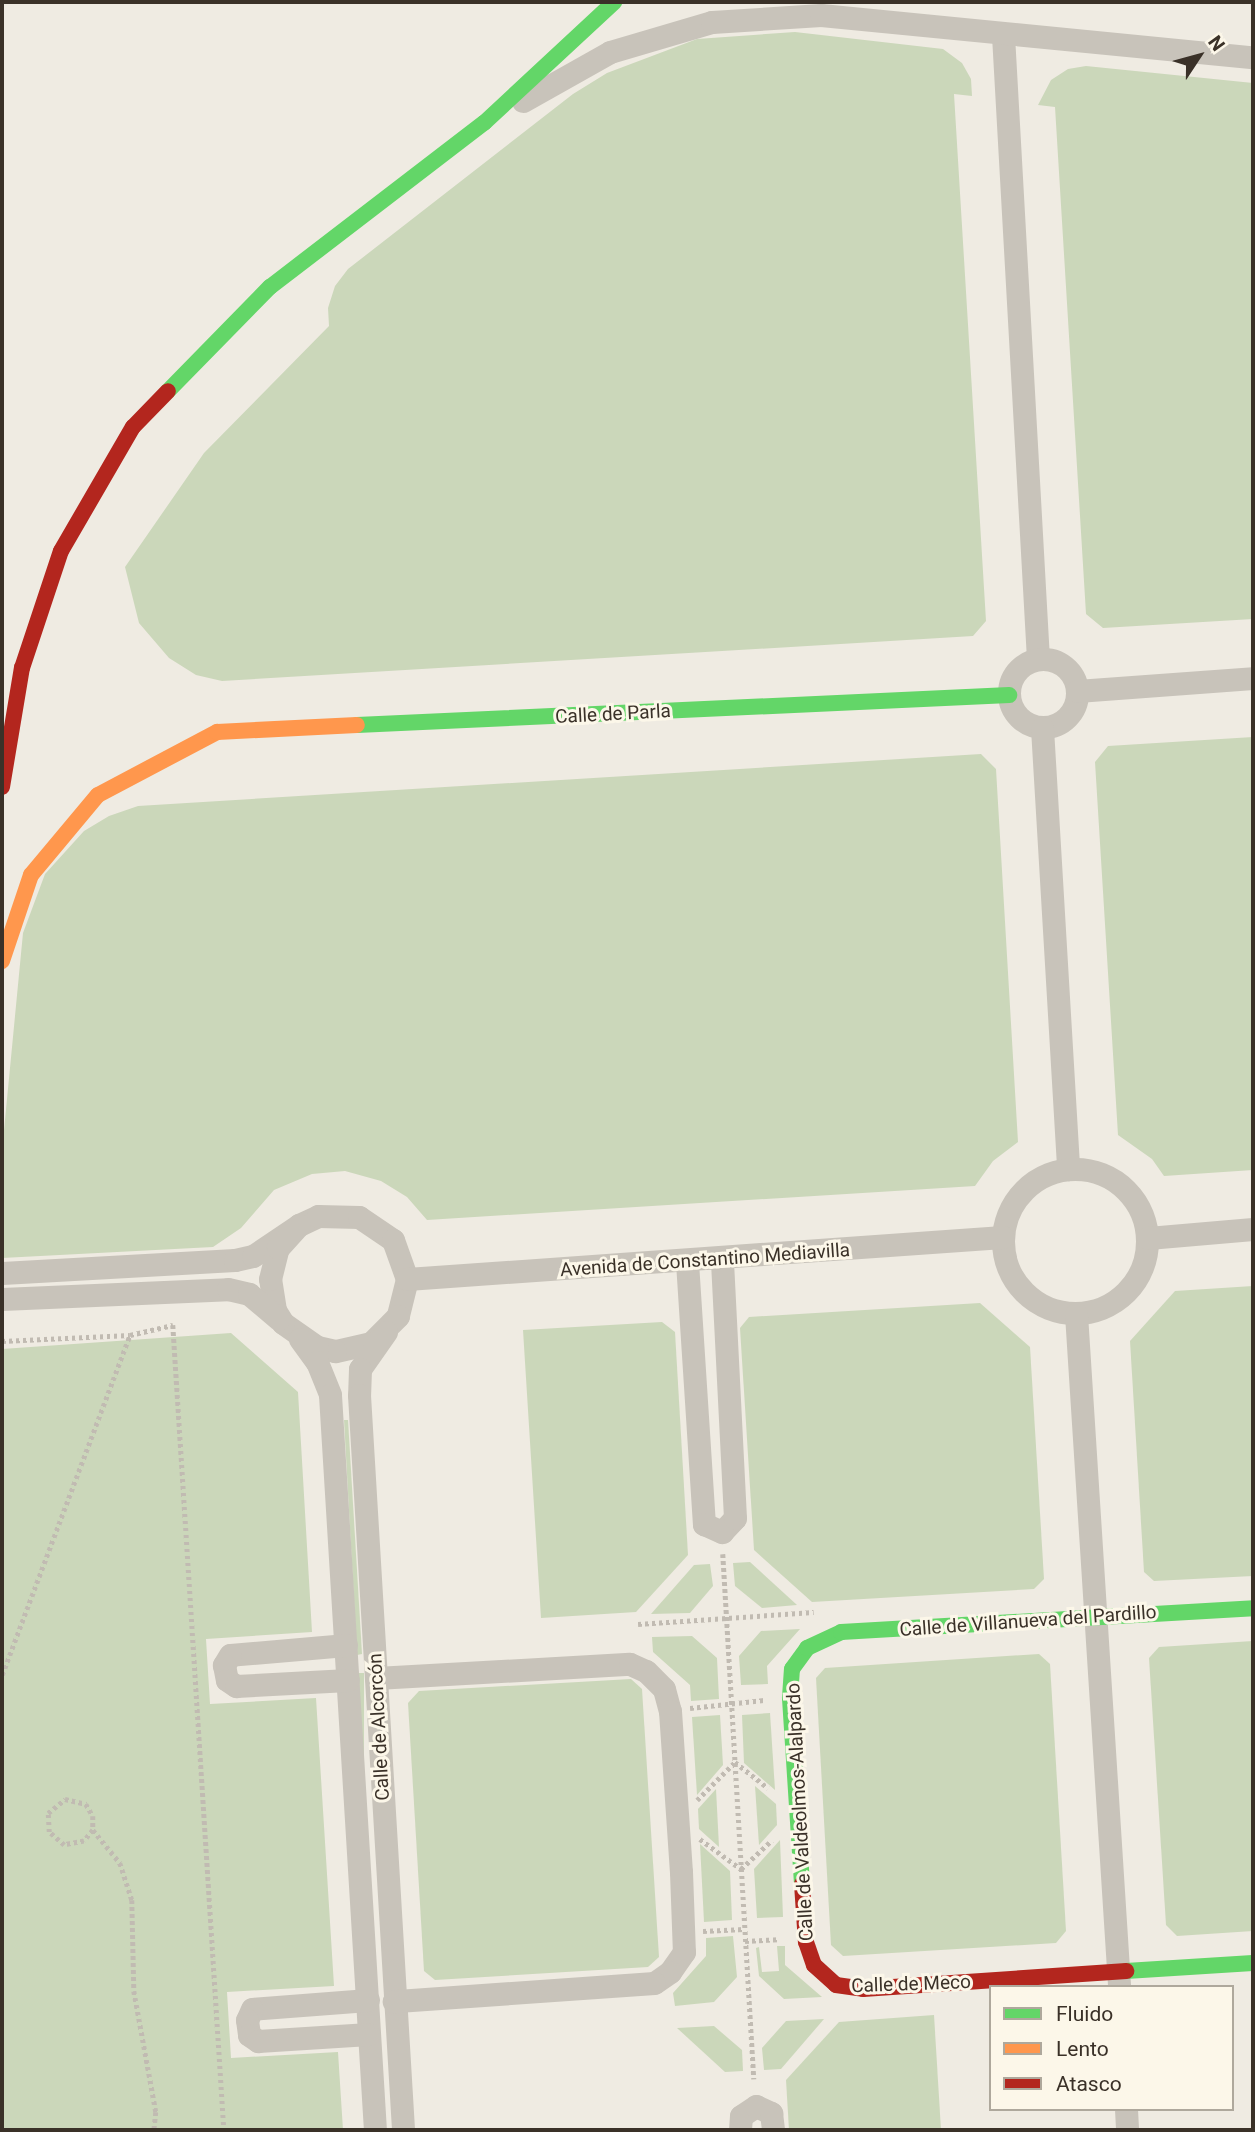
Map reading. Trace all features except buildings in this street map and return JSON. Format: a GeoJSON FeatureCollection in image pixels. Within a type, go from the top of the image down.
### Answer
{"type":"FeatureCollection","features":[{"type":"Feature","properties":{"kind":"street"},"geometry":{"type":"LineString","coordinates":[[2,787],[22,668],[61,551],[133,427],[270,287],[484,123],[614,2]]}},
{"type":"Feature","properties":{"kind":"street"},"geometry":{"type":"LineString","coordinates":[[484,123],[610,52],[712,22],[821,15],[1003,35],[1253,57]]}},
{"type":"Feature","properties":{"kind":"street"},"geometry":{"type":"LineString","coordinates":[[1003,35],[1038,659]]}},
{"type":"Feature","properties":{"kind":"street"},"geometry":{"type":"LineString","coordinates":[[1038,659],[1063,664],[1077,691],[1071,714],[1042,728],[1021,720],[1009,695],[1019,668],[1038,659]]}},
{"type":"Feature","properties":{"kind":"street"},"geometry":{"type":"LineString","coordinates":[[1077,691],[1253,678]]}},
{"type":"Feature","properties":{"kind":"street","name":"Calle de Parla"},"geometry":{"type":"LineString","coordinates":[[2,961],[31,876],[99,795],[217,732],[1009,695]]}},
{"type":"Feature","properties":{"kind":"street"},"geometry":{"type":"LineString","coordinates":[[1042,728],[1068,1169]]}},
{"type":"Feature","properties":{"kind":"street"},"geometry":{"type":"LineString","coordinates":[[1068,1169],[1084,1169],[1116,1181],[1138,1205],[1147,1238],[1146,1254],[1134,1284],[1108,1306],[1076,1314],[1044,1306],[1030,1297],[1009,1270],[1003,1237],[1009,1212],[1023,1191],[1043,1176],[1068,1169]]}},
{"type":"Feature","properties":{"kind":"street"},"geometry":{"type":"LineString","coordinates":[[2,1273],[253,1256],[299,1225],[339,1213],[369,1221],[393,1240],[407,1279],[398,1316],[386,1332],[371,1343],[335,1351],[300,1339],[249,1294],[228,1289],[2,1299]]}},
{"type":"Feature","properties":{"kind":"street"},"geometry":{"type":"LineString","coordinates":[[283,1323],[275,1310],[270,1279],[278,1248],[299,1225]]}},
{"type":"Feature","properties":{"kind":"street"},"geometry":{"type":"LineString","coordinates":[[1147,1238],[1253,1229]]}},
{"type":"Feature","properties":{"kind":"street","name":"Avenida de Constantino Mediavilla"},"geometry":{"type":"LineString","coordinates":[[407,1279],[687,1262],[1003,1237]]}},
{"type":"Feature","properties":{"kind":"street"},"geometry":{"type":"LineString","coordinates":[[687,1262],[704,1524],[722,1532],[735,1518],[722,1259]]}},
{"type":"Feature","properties":{"kind":"street"},"geometry":{"type":"LineString","coordinates":[[1076,1314],[1098,1615],[1118,1980]]}},
{"type":"Feature","properties":{"kind":"street","name":"Calle de Alcorcón"},"geometry":{"type":"LineString","coordinates":[[386,1332],[360,1369],[359,1395],[403,2130]]}},
{"type":"Feature","properties":{"kind":"street","name":"Calle de Alcorcón"},"geometry":{"type":"LineString","coordinates":[[300,1339],[317,1362],[330,1395],[375,2130]]}},
{"type":"Feature","properties":{"kind":"street","name":"Calle de Villanueva del Pardillo"},"geometry":{"type":"LineString","coordinates":[[807,1648],[841,1632],[1253,1608]]}},
{"type":"Feature","properties":{"kind":"street"},"geometry":{"type":"LineString","coordinates":[[346,1645],[230,1655],[224,1665],[227,1681],[236,1686],[348,1680]]}},
{"type":"Feature","properties":{"kind":"street","name":"Calle de Valdeolmos-Alalpardo"},"geometry":{"type":"LineString","coordinates":[[807,1648],[792,1669],[790,1697],[806,1942],[808,1954],[824,1976]]}},
{"type":"Feature","properties":{"kind":"street"},"geometry":{"type":"LineString","coordinates":[[376,1678],[630,1664],[656,1679],[670,1711],[684,1933],[684,1952],[670,1972],[654,1983],[394,2001]]}},
{"type":"Feature","properties":{"kind":"street","name":"Calle de Meco"},"geometry":{"type":"LineString","coordinates":[[824,1976],[836,1985],[863,1989],[1118,1980],[1253,1963]]}},
{"type":"Feature","properties":{"kind":"street"},"geometry":{"type":"LineString","coordinates":[[368,2000],[252,2009],[247,2020],[249,2035],[258,2041],[369,2034]]}},
{"type":"Feature","properties":{"kind":"street"},"geometry":{"type":"LineString","coordinates":[[740,2130],[741,2116],[756,2106],[771,2113],[773,2130]]}},
{"type":"Feature","properties":{"kind":"street"},"geometry":{"type":"LineString","coordinates":[[1126,2111],[1127,2130]]}},
{"type":"Feature","properties":{"kind":"path"},"geometry":{"type":"LineString","coordinates":[[2,1341],[130,1335],[173,1325],[224,2130]]}},
{"type":"Feature","properties":{"kind":"path"},"geometry":{"type":"LineString","coordinates":[[2,1675],[130,1335]]}},
{"type":"Feature","properties":{"kind":"path"},"geometry":{"type":"LineString","coordinates":[[723,1554],[754,2079]]}},
{"type":"Feature","properties":{"kind":"path"},"geometry":{"type":"LineString","coordinates":[[638,1624],[814,1612]]}},
{"type":"Feature","properties":{"kind":"path"},"geometry":{"type":"LineString","coordinates":[[685,1709],[790,1697]]}},
{"type":"Feature","properties":{"kind":"path"},"geometry":{"type":"LineString","coordinates":[[735,1762],[772,1791]]}},
{"type":"Feature","properties":{"kind":"path"},"geometry":{"type":"LineString","coordinates":[[692,1806],[735,1762]]}},
{"type":"Feature","properties":{"kind":"path"},"geometry":{"type":"LineString","coordinates":[[93,1830],[84,1841],[64,1845],[49,1832],[48,1813],[65,1799],[79,1800],[93,1816],[93,1830],[120,1863],[132,1900],[134,1991],[156,2112],[154,2130]]}},
{"type":"Feature","properties":{"kind":"path"},"geometry":{"type":"LineString","coordinates":[[694,1835],[741,1869]]}},
{"type":"Feature","properties":{"kind":"path"},"geometry":{"type":"LineString","coordinates":[[741,1869],[774,1838]]}},
{"type":"Feature","properties":{"kind":"path"},"geometry":{"type":"LineString","coordinates":[[701,1931],[744,1929]]}},
{"type":"Feature","properties":{"kind":"path"},"geometry":{"type":"LineString","coordinates":[[745,1941],[790,1938]]}},
{"type":"Feature","properties":{"kind":"green space"},"geometry":{"type":"Polygon","coordinates":[[[795,32],[943,49],[962,63],[971,79],[972,96],[954,94],[986,621],[973,636],[222,681],[196,675],[169,658],[139,623],[125,567],[204,453],[329,326],[328,308],[335,286],[348,269],[573,94],[607,73],[697,39],[795,32]]]}},
{"type":"Feature","properties":{"kind":"green space"},"geometry":{"type":"Polygon","coordinates":[[[1086,66],[1253,83],[1253,619],[1103,628],[1086,614],[1055,107],[1038,105],[1051,80],[1068,69],[1086,66]]]}},
{"type":"Feature","properties":{"kind":"green space"},"geometry":{"type":"Polygon","coordinates":[[[1253,737],[1253,1170],[1164,1176],[1152,1159],[1118,1135],[1095,762],[1108,746],[1253,737]]]}},
{"type":"Feature","properties":{"kind":"green space"},"geometry":{"type":"Polygon","coordinates":[[[981,754],[996,769],[1018,1142],[993,1161],[975,1186],[427,1220],[407,1197],[381,1181],[345,1171],[312,1174],[274,1190],[241,1228],[213,1247],[2,1258],[2,1151],[23,933],[45,874],[84,831],[109,816],[138,806],[981,754]]]}},
{"type":"Feature","properties":{"kind":"green space"},"geometry":{"type":"Polygon","coordinates":[[[1253,1286],[1253,1576],[1154,1581],[1144,1572],[1130,1341],[1175,1291],[1253,1286]]]}},
{"type":"Feature","properties":{"kind":"green space"},"geometry":{"type":"Polygon","coordinates":[[[980,1303],[1030,1347],[1044,1579],[1034,1589],[812,1602],[754,1550],[740,1328],[749,1317],[980,1303]]]}},
{"type":"Feature","properties":{"kind":"green space"},"geometry":{"type":"Polygon","coordinates":[[[662,1322],[675,1332],[688,1555],[636,1612],[541,1618],[523,1330],[662,1322]]]}},
{"type":"Feature","properties":{"kind":"green space"},"geometry":{"type":"Polygon","coordinates":[[[231,1333],[298,1392],[312,1632],[206,1639],[210,1704],[316,1698],[334,1986],[227,1992],[231,2058],[338,2052],[343,2130],[2,2130],[2,1349],[231,1333]]]}},
{"type":"Feature","properties":{"kind":"green space"},"geometry":{"type":"Polygon","coordinates":[[[344,1420],[348,1420],[362,1654],[357,1655],[344,1420]]]}},
{"type":"Feature","properties":{"kind":"green space"},"geometry":{"type":"Polygon","coordinates":[[[750,1562],[797,1605],[762,1608],[735,1586],[733,1563],[750,1562]]]}},
{"type":"Feature","properties":{"kind":"green space"},"geometry":{"type":"Polygon","coordinates":[[[710,1564],[713,1586],[690,1613],[651,1614],[694,1565],[710,1564]]]}},
{"type":"Feature","properties":{"kind":"green space"},"geometry":{"type":"Polygon","coordinates":[[[800,1629],[767,1666],[768,1684],[741,1685],[739,1656],[761,1631],[800,1629]]]}},
{"type":"Feature","properties":{"kind":"green space"},"geometry":{"type":"Polygon","coordinates":[[[692,1636],[717,1658],[719,1699],[691,1701],[690,1685],[653,1652],[652,1637],[692,1636]]]}},
{"type":"Feature","properties":{"kind":"green space"},"geometry":{"type":"Polygon","coordinates":[[[1253,1641],[1253,1931],[1177,1936],[1166,1925],[1149,1658],[1159,1647],[1253,1641]]]}},
{"type":"Feature","properties":{"kind":"green space"},"geometry":{"type":"Polygon","coordinates":[[[1039,1654],[1050,1664],[1066,1931],[1056,1943],[843,1956],[831,1945],[816,1678],[825,1668],[1039,1654]]]}},
{"type":"Feature","properties":{"kind":"green space"},"geometry":{"type":"Polygon","coordinates":[[[359,1673],[364,1673],[364,2009],[359,2009],[359,1673]]]}},
{"type":"Feature","properties":{"kind":"green space"},"geometry":{"type":"Polygon","coordinates":[[[631,1679],[642,1689],[659,1957],[648,1967],[435,1980],[424,1971],[408,1703],[419,1691],[631,1679]]]}},
{"type":"Feature","properties":{"kind":"green space"},"geometry":{"type":"Polygon","coordinates":[[[770,1713],[775,1790],[744,1763],[742,1715],[770,1713]]]}},
{"type":"Feature","properties":{"kind":"green space"},"geometry":{"type":"Polygon","coordinates":[[[720,1715],[723,1765],[697,1795],[692,1717],[720,1715]]]}},
{"type":"Feature","properties":{"kind":"green space"},"geometry":{"type":"Polygon","coordinates":[[[755,1786],[776,1804],[777,1825],[759,1845],[755,1786]]]}},
{"type":"Feature","properties":{"kind":"green space"},"geometry":{"type":"Polygon","coordinates":[[[716,1789],[719,1847],[699,1829],[698,1809],[716,1789]]]}},
{"type":"Feature","properties":{"kind":"green space"},"geometry":{"type":"Polygon","coordinates":[[[780,1840],[783,1917],[757,1918],[754,1869],[780,1840]]]}},
{"type":"Feature","properties":{"kind":"green space"},"geometry":{"type":"Polygon","coordinates":[[[700,1844],[730,1871],[732,1920],[704,1922],[700,1844]]]}},
{"type":"Feature","properties":{"kind":"green space"},"geometry":{"type":"Polygon","coordinates":[[[733,1936],[737,1977],[714,2002],[675,2006],[673,1993],[706,1956],[706,1938],[733,1936]]]}},
{"type":"Feature","properties":{"kind":"green space"},"geometry":{"type":"Polygon","coordinates":[[[777,1946],[785,1946],[785,1965],[822,1997],[784,1999],[759,1976],[756,1948],[759,1947],[762,1972],[779,1971],[777,1946]]]}},
{"type":"Feature","properties":{"kind":"green space"},"geometry":{"type":"Polygon","coordinates":[[[934,2015],[941,2130],[789,2130],[786,2080],[839,2022],[934,2015]]]}},
{"type":"Feature","properties":{"kind":"green space"},"geometry":{"type":"Polygon","coordinates":[[[824,2019],[781,2069],[764,2070],[762,2048],[786,2021],[824,2019]]]}},
{"type":"Feature","properties":{"kind":"green space"},"geometry":{"type":"Polygon","coordinates":[[[714,2026],[742,2050],[743,2071],[725,2072],[677,2028],[714,2026]]]}},
{"type":"Feature","properties":{"kind":"traffic: fast"},"geometry":{"type":"LineString","coordinates":[[168,391],[270,287],[484,123],[614,2]]}},
{"type":"Feature","properties":{"kind":"traffic: fast"},"geometry":{"type":"LineString","coordinates":[[357,725],[1009,695]]}},
{"type":"Feature","properties":{"kind":"traffic: fast"},"geometry":{"type":"LineString","coordinates":[[802,1884],[790,1697],[792,1669],[807,1648],[841,1632],[1253,1608]]}},
{"type":"Feature","properties":{"kind":"traffic: fast"},"geometry":{"type":"LineString","coordinates":[[1126,1971],[1253,1963]]}},
{"type":"Feature","properties":{"kind":"traffic: slow"},"geometry":{"type":"LineString","coordinates":[[2,961],[31,875],[98,795],[217,732],[357,725]]}},
{"type":"Feature","properties":{"kind":"traffic: jam"},"geometry":{"type":"LineString","coordinates":[[2,787],[22,668],[61,551],[133,427],[168,391]]}},
{"type":"Feature","properties":{"kind":"traffic: jam"},"geometry":{"type":"LineString","coordinates":[[802,1884],[806,1942],[814,1965],[836,1985],[863,1989],[1126,1971]]}}]}
